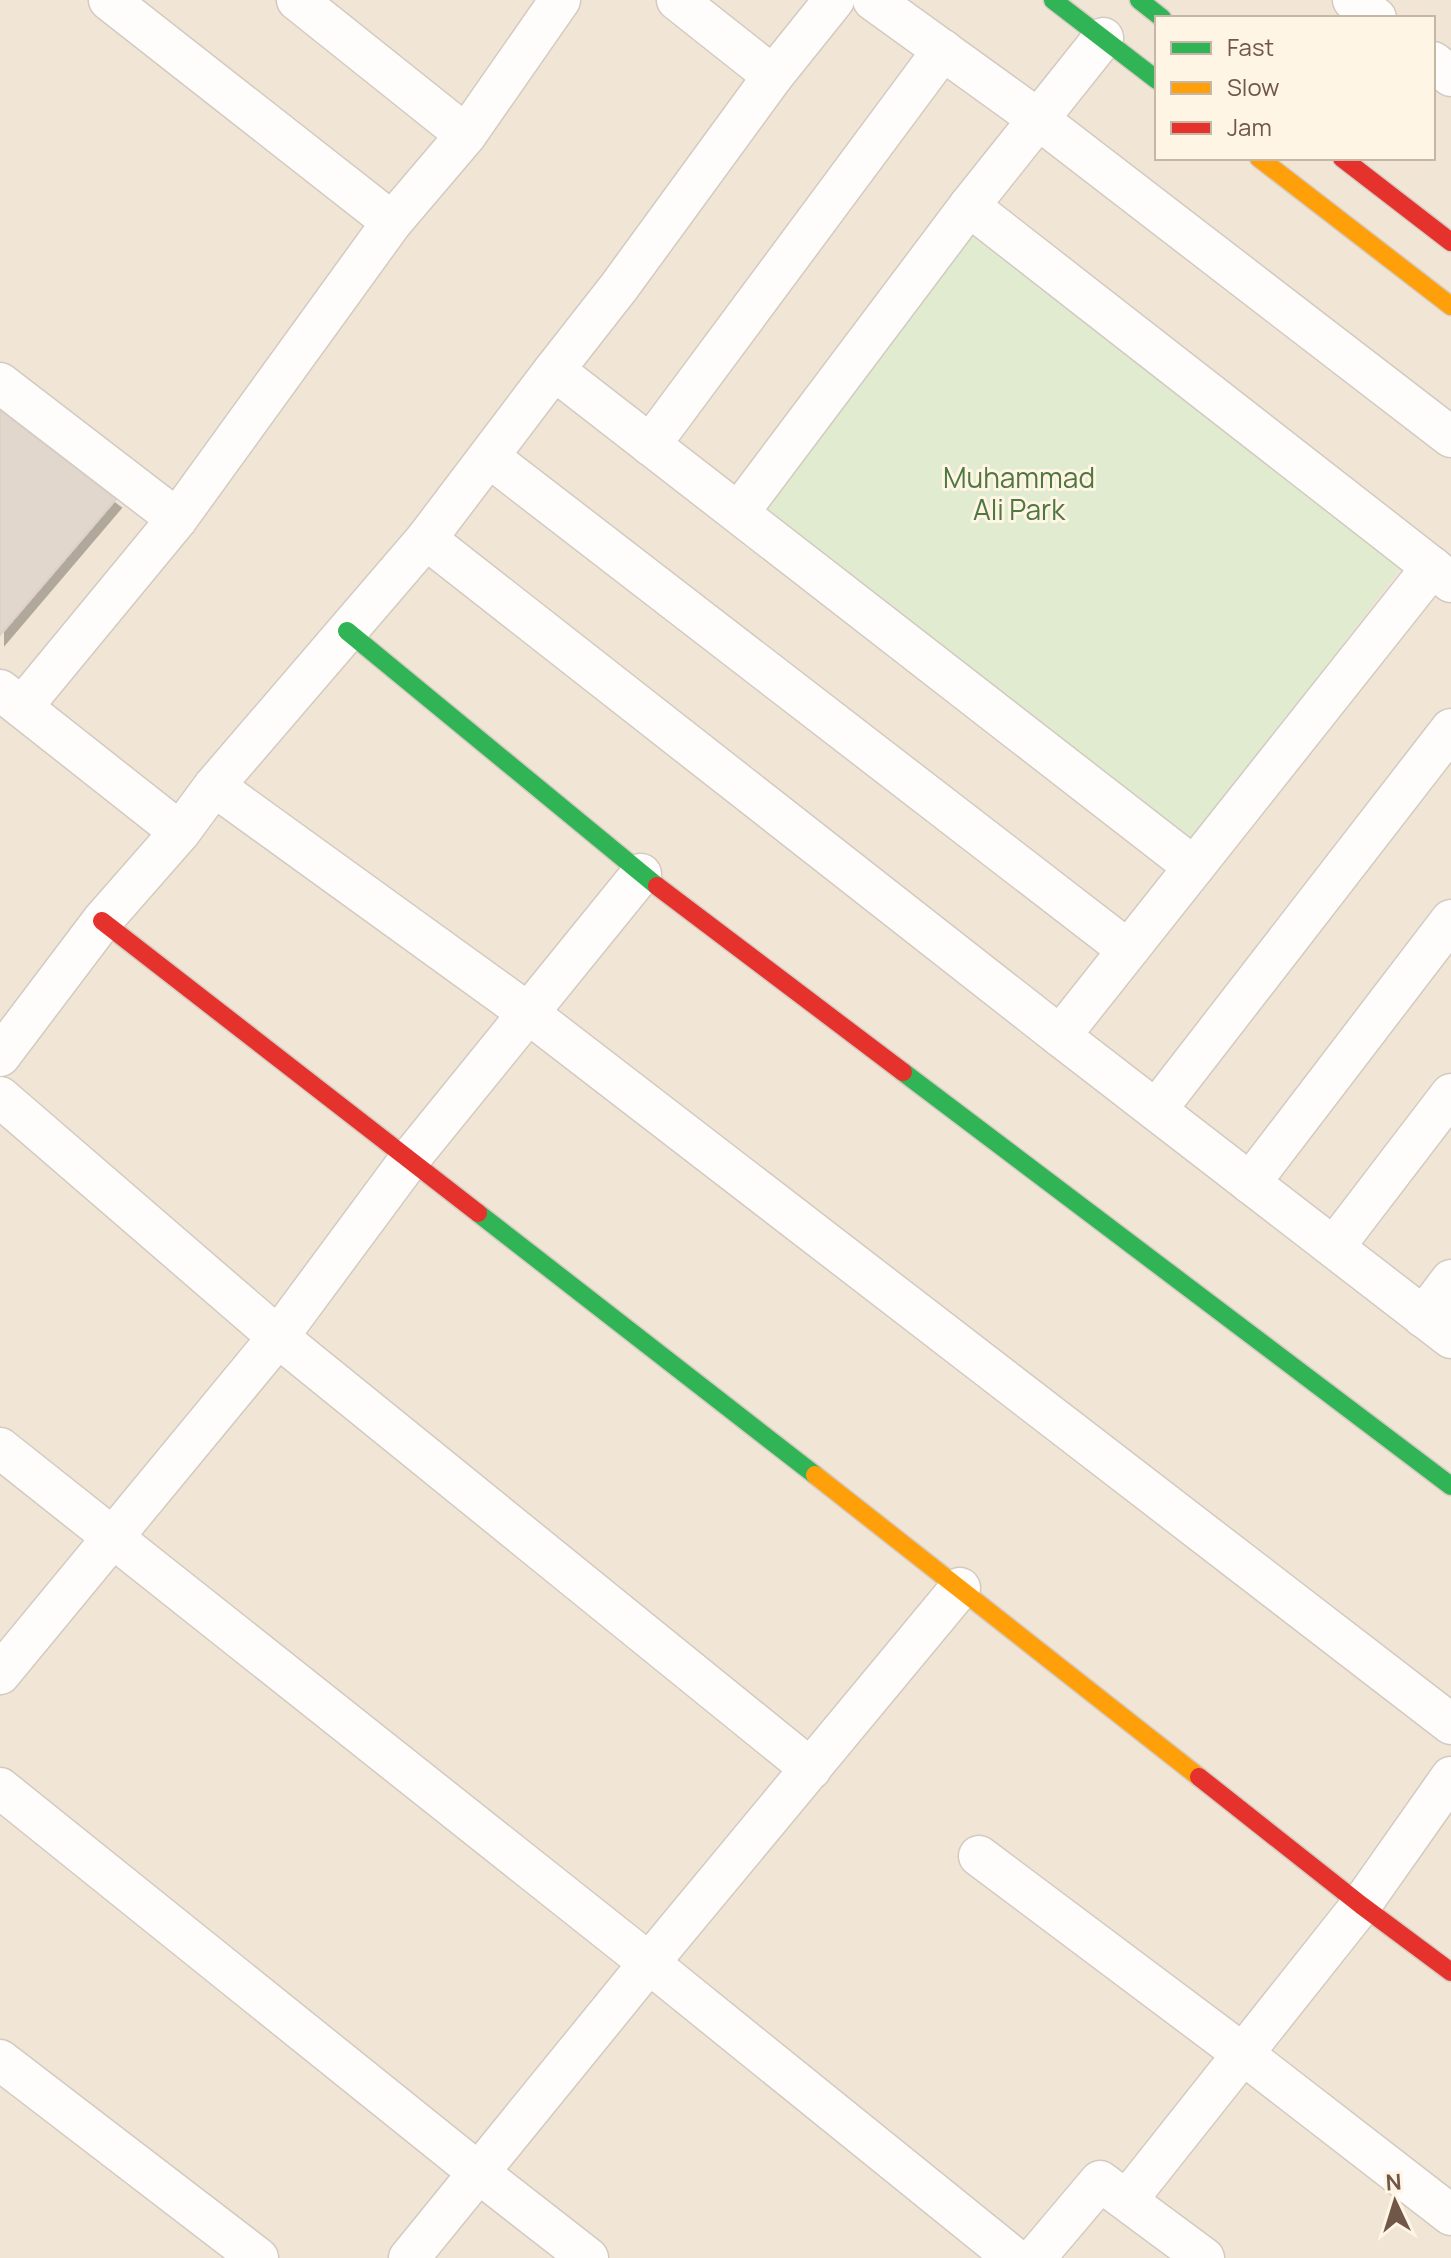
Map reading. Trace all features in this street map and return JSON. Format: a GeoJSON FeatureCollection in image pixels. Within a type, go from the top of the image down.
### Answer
{"type":"FeatureCollection","features":[{"type":"Feature","properties":{"kind":"street"},"geometry":{"type":"LineString","coordinates":[[109,0],[392,222]]}},
{"type":"Feature","properties":{"kind":"street"},"geometry":{"type":"LineString","coordinates":[[297,0],[466,135]]}},
{"type":"Feature","properties":{"kind":"street"},"geometry":{"type":"LineString","coordinates":[[180,832],[11,699],[177,519],[392,222],[466,135],[560,0]]}},
{"type":"Feature","properties":{"kind":"street"},"geometry":{"type":"LineString","coordinates":[[677,0],[773,76]]}},
{"type":"Feature","properties":{"kind":"street"},"geometry":{"type":"LineString","coordinates":[[0,1056],[102,921],[426,539],[619,287],[773,76],[834,0]]}},
{"type":"Feature","properties":{"kind":"street"},"geometry":{"type":"LineString","coordinates":[[873,0],[1038,119],[1451,437]]}},
{"type":"Feature","properties":{"kind":"street"},"geometry":{"type":"LineString","coordinates":[[1053,0],[1155,78]]}},
{"type":"Feature","properties":{"kind":"street"},"geometry":{"type":"LineString","coordinates":[[1139,0],[1159,16]]}},
{"type":"Feature","properties":{"kind":"street"},"geometry":{"type":"LineString","coordinates":[[1353,0],[1373,16]]}},
{"type":"Feature","properties":{"kind":"street"},"geometry":{"type":"LineString","coordinates":[[739,512],[969,206],[1103,38]]}},
{"type":"Feature","properties":{"kind":"street"},"geometry":{"type":"LineString","coordinates":[[650,445],[943,50]]}},
{"type":"Feature","properties":{"kind":"street"},"geometry":{"type":"LineString","coordinates":[[1435,64],[1451,76]]}},
{"type":"Feature","properties":{"kind":"street"},"geometry":{"type":"LineString","coordinates":[[1262,160],[1451,306]]}},
{"type":"Feature","properties":{"kind":"street"},"geometry":{"type":"LineString","coordinates":[[1345,160],[1451,242]]}},
{"type":"Feature","properties":{"kind":"street"},"geometry":{"type":"LineString","coordinates":[[969,206],[1442,574],[1194,867],[1060,1036]]}},
{"type":"Feature","properties":{"kind":"street"},"geometry":{"type":"LineString","coordinates":[[554,370],[1194,867]]}},
{"type":"Feature","properties":{"kind":"street"},"geometry":{"type":"LineString","coordinates":[[0,383],[177,519]]}},
{"type":"Feature","properties":{"kind":"street"},"geometry":{"type":"LineString","coordinates":[[489,457],[1128,950]]}},
{"type":"Feature","properties":{"kind":"street"},"geometry":{"type":"LineString","coordinates":[[426,539],[1437,1327],[1451,1280]]}},
{"type":"Feature","properties":{"kind":"street"},"geometry":{"type":"LineString","coordinates":[[347,631],[641,874],[1451,1486]]}},
{"type":"Feature","properties":{"kind":"street"},"geometry":{"type":"LineString","coordinates":[[1156,1110],[1451,729]]}},
{"type":"Feature","properties":{"kind":"street"},"geometry":{"type":"LineString","coordinates":[[214,786],[528,1013],[1451,1724]]}},
{"type":"Feature","properties":{"kind":"street"},"geometry":{"type":"LineString","coordinates":[[0,1674],[278,1337],[409,1160],[641,874]]}},
{"type":"Feature","properties":{"kind":"street"},"geometry":{"type":"LineString","coordinates":[[1250,1183],[1451,920]]}},
{"type":"Feature","properties":{"kind":"street"},"geometry":{"type":"LineString","coordinates":[[102,921],[960,1588],[1361,1905],[1451,1972]]}},
{"type":"Feature","properties":{"kind":"street"},"geometry":{"type":"LineString","coordinates":[[1334,1247],[1451,1094]]}},
{"type":"Feature","properties":{"kind":"street"},"geometry":{"type":"LineString","coordinates":[[0,1097],[278,1337],[811,1769]]}},
{"type":"Feature","properties":{"kind":"street"},"geometry":{"type":"LineString","coordinates":[[0,1448],[649,1963],[1014,2258]]}},
{"type":"Feature","properties":{"kind":"street"},"geometry":{"type":"LineString","coordinates":[[409,2258],[960,1588]]}},
{"type":"Feature","properties":{"kind":"street"},"geometry":{"type":"LineString","coordinates":[[1127,2200],[1361,1905],[1451,1777]]}},
{"type":"Feature","properties":{"kind":"street"},"geometry":{"type":"LineString","coordinates":[[0,1788],[588,2258]]}},
{"type":"Feature","properties":{"kind":"street"},"geometry":{"type":"LineString","coordinates":[[979,1856],[1451,2215]]}},
{"type":"Feature","properties":{"kind":"street"},"geometry":{"type":"LineString","coordinates":[[0,2060],[258,2258]]}},
{"type":"Feature","properties":{"kind":"street"},"geometry":{"type":"LineString","coordinates":[[1035,2258],[1100,2181],[1204,2258]]}},
{"type":"Feature","properties":{"kind":"shaded area"},"geometry":{"type":"Polygon","coordinates":[[[0,0],[1451,0],[1451,2258],[0,2258],[0,0]]]}},
{"type":"Feature","properties":{"kind":"green space","name":"Muhammad Ali Park"},"geometry":{"type":"Polygon","coordinates":[[[964,230],[1407,559],[1191,846],[749,517],[964,230]]]}},
{"type":"Feature","properties":{"kind":"building"},"geometry":{"type":"Polygon","coordinates":[[[0,410],[116,499],[0,635],[0,410]]]}},
{"type":"Feature","properties":{"kind":"traffic: fast"},"geometry":{"type":"LineString","coordinates":[[1053,0],[1155,78]]}},
{"type":"Feature","properties":{"kind":"traffic: fast"},"geometry":{"type":"LineString","coordinates":[[1139,0],[1159,16]]}},
{"type":"Feature","properties":{"kind":"traffic: fast"},"geometry":{"type":"LineString","coordinates":[[347,631],[657,886]]}},
{"type":"Feature","properties":{"kind":"traffic: fast"},"geometry":{"type":"LineString","coordinates":[[903,1072],[1451,1486]]}},
{"type":"Feature","properties":{"kind":"traffic: fast"},"geometry":{"type":"LineString","coordinates":[[478,1213],[815,1475]]}},
{"type":"Feature","properties":{"kind":"traffic: slow"},"geometry":{"type":"LineString","coordinates":[[1262,160],[1451,306]]}},
{"type":"Feature","properties":{"kind":"traffic: slow"},"geometry":{"type":"LineString","coordinates":[[815,1475],[1199,1777]]}},
{"type":"Feature","properties":{"kind":"traffic: jam"},"geometry":{"type":"LineString","coordinates":[[1345,160],[1451,242]]}},
{"type":"Feature","properties":{"kind":"traffic: jam"},"geometry":{"type":"LineString","coordinates":[[657,886],[903,1072]]}},
{"type":"Feature","properties":{"kind":"traffic: jam"},"geometry":{"type":"LineString","coordinates":[[102,921],[478,1213]]}},
{"type":"Feature","properties":{"kind":"traffic: jam"},"geometry":{"type":"LineString","coordinates":[[1199,1777],[1451,1972]]}}]}
